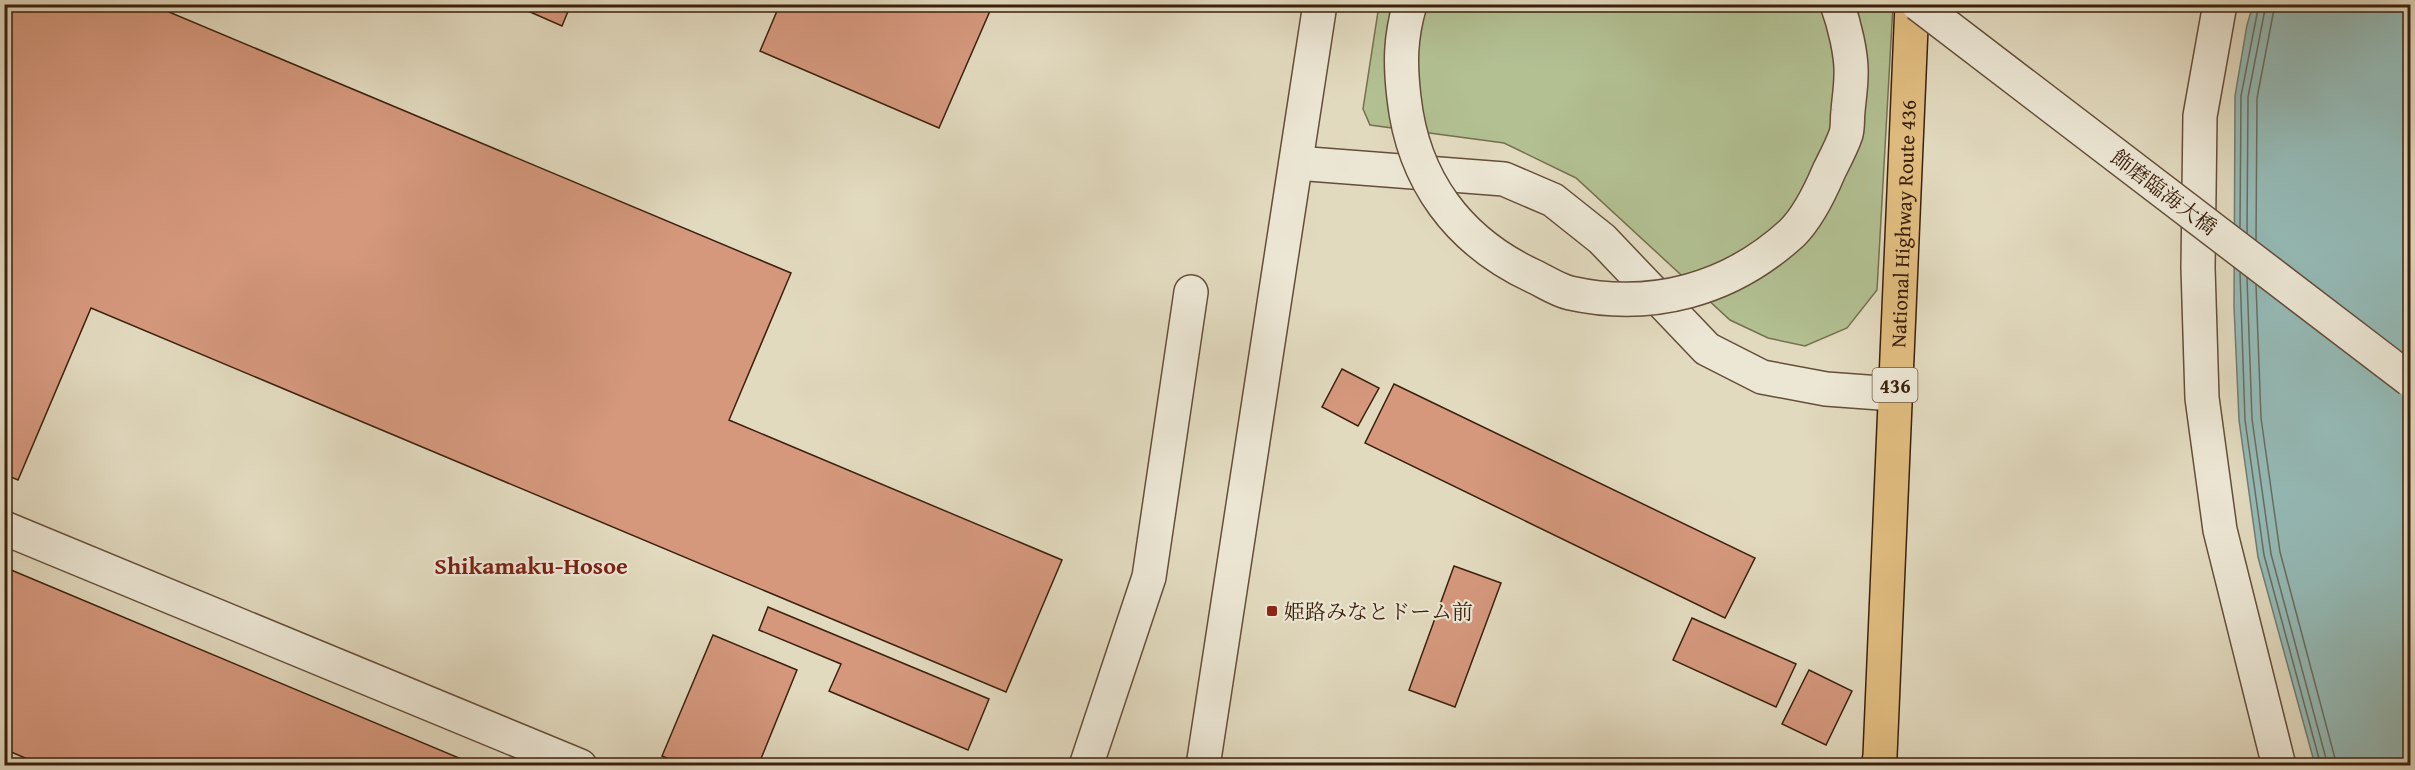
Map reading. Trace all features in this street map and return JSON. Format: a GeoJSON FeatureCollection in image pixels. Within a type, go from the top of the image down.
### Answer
{"type":"FeatureCollection","features":[{"type":"Feature","properties":{"kind":"highway","name":"National Highway Route 436"},"geometry":{"type":"LineString","coordinates":[[1878,765],[1912,4]]}},
{"type":"Feature","properties":{"kind":"street"},"geometry":{"type":"LineString","coordinates":[[1203,765],[1320,4]]}},
{"type":"Feature","properties":{"kind":"street"},"geometry":{"type":"LineString","coordinates":[[1410,4],[1402,32],[1401,77],[1406,123],[1416,156],[1436,196],[1465,232],[1508,265],[1568,292],[1626,301],[1681,294],[1720,281],[1751,263],[1793,232],[1820,193],[1846,133],[1851,73],[1837,4]]}},
{"type":"Feature","properties":{"kind":"street","name":"飾磨臨海大橋"},"geometry":{"type":"LineString","coordinates":[[1918,4],[2410,380]]}},
{"type":"Feature","properties":{"kind":"street"},"geometry":{"type":"LineString","coordinates":[[2220,4],[2200,116],[2198,268],[2202,398],[2220,530],[2279,765]]}},
{"type":"Feature","properties":{"kind":"street"},"geometry":{"type":"LineString","coordinates":[[1296,163],[1504,179],[1553,200],[1602,239],[1707,349],[1762,377],[1826,389],[1894,394]]}},
{"type":"Feature","properties":{"kind":"street"},"geometry":{"type":"LineString","coordinates":[[1086,765],[1149,577],[1191,291]]}},
{"type":"Feature","properties":{"kind":"street"},"geometry":{"type":"LineString","coordinates":[[4,528],[580,765]]}},
{"type":"Feature","properties":{"kind":"green space"},"geometry":{"type":"Polygon","coordinates":[[[1379,5],[1893,5],[1877,290],[1847,328],[1805,346],[1768,338],[1730,320],[1576,178],[1504,143],[1370,125],[1363,109],[1379,5]]]}},
{"type":"Feature","properties":{"kind":"water"},"geometry":{"type":"Polygon","coordinates":[[[2253,5],[2410,5],[2410,765],[2315,765],[2258,557],[2239,420],[2234,307],[2235,96],[2247,25],[2253,5]]]}},
{"type":"Feature","properties":{"kind":"building"},"geometry":{"type":"Polygon","coordinates":[[[4,4],[150,4],[791,273],[729,420],[1062,560],[1006,692],[91,308],[18,480],[4,474],[4,4]]]}},
{"type":"Feature","properties":{"kind":"building"},"geometry":{"type":"Polygon","coordinates":[[[512,4],[571,4],[562,26],[512,4]]]}},
{"type":"Feature","properties":{"kind":"building"},"geometry":{"type":"Polygon","coordinates":[[[780,4],[993,4],[939,128],[760,51],[780,4]]]}},
{"type":"Feature","properties":{"kind":"building"},"geometry":{"type":"Polygon","coordinates":[[[1342,369],[1379,388],[1358,426],[1322,407],[1342,369]]]}},
{"type":"Feature","properties":{"kind":"building"},"geometry":{"type":"Polygon","coordinates":[[[1394,384],[1755,558],[1725,618],[1365,443],[1394,384]]]}},
{"type":"Feature","properties":{"kind":"building"},"geometry":{"type":"Polygon","coordinates":[[[1454,566],[1501,583],[1455,707],[1409,690],[1454,566]]]}},
{"type":"Feature","properties":{"kind":"building"},"geometry":{"type":"Polygon","coordinates":[[[4,567],[478,766],[44,766],[4,749],[4,567]]]}},
{"type":"Feature","properties":{"kind":"building"},"geometry":{"type":"Polygon","coordinates":[[[768,607],[989,699],[968,750],[829,691],[841,664],[759,630],[768,607]]]}},
{"type":"Feature","properties":{"kind":"building"},"geometry":{"type":"Polygon","coordinates":[[[1692,618],[1796,664],[1776,707],[1673,660],[1692,618]]]}},
{"type":"Feature","properties":{"kind":"building"},"geometry":{"type":"Polygon","coordinates":[[[713,635],[797,670],[758,766],[685,766],[662,756],[713,635]]]}},
{"type":"Feature","properties":{"kind":"building"},"geometry":{"type":"Polygon","coordinates":[[[1809,670],[1852,691],[1826,745],[1782,724],[1809,670]]]}},
{"type":"Feature","properties":{"kind":"place","name":"姫路みなとドーム前"},"geometry":{"type":"Point","coordinates":[1272,611]}},
{"type":"Feature","properties":{"kind":"district","name":"Shikamaku-Hosoe"},"geometry":{"type":"Point","coordinates":[531,565]}}]}
